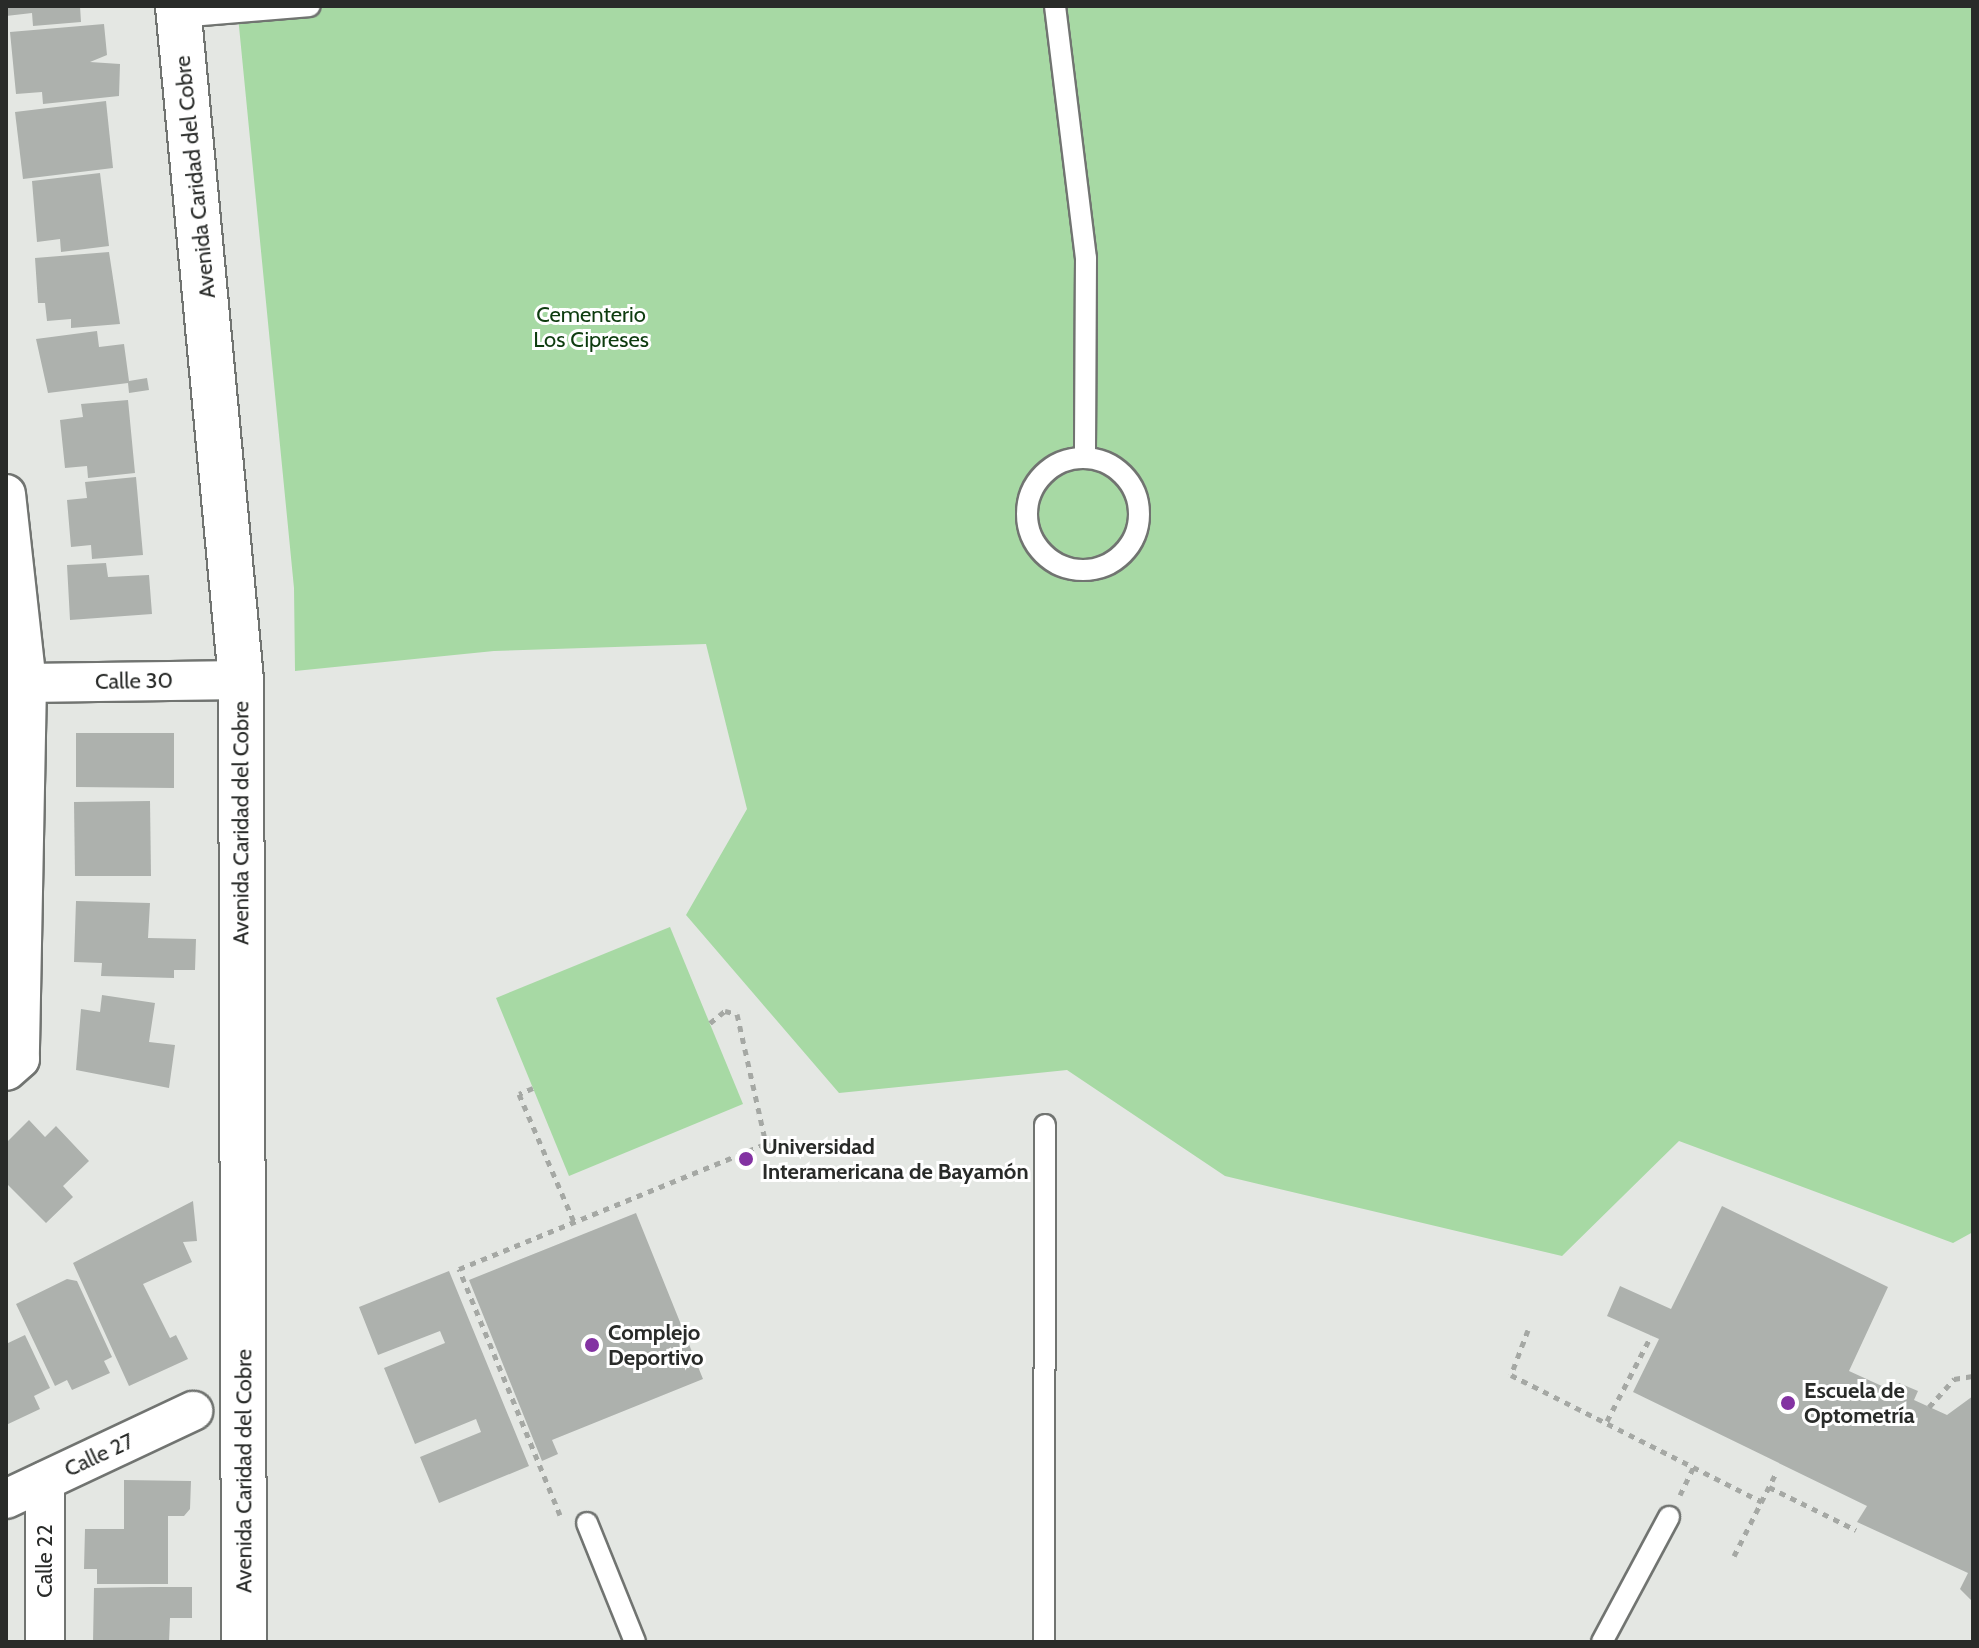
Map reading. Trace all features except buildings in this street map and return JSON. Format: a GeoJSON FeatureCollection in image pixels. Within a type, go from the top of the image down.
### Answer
{"type":"FeatureCollection","features":[{"type":"Feature","properties":{"kind":"street","name":"Avenida Caridad del Cobre"},"geometry":{"type":"LineString","coordinates":[[179,12],[241,680],[244,1642]]}},
{"type":"Feature","properties":{"kind":"street"},"geometry":{"type":"LineString","coordinates":[[6,494],[27,683],[20,1059],[6,1071]]}},
{"type":"Feature","properties":{"kind":"street","name":"Calle 30"},"geometry":{"type":"LineString","coordinates":[[27,683],[241,680]]}},
{"type":"Feature","properties":{"kind":"street","name":"Calle 27"},"geometry":{"type":"LineString","coordinates":[[6,1499],[193,1411]]}},
{"type":"Feature","properties":{"kind":"street","name":"Calle 22"},"geometry":{"type":"LineString","coordinates":[[45,1481],[45,1642]]}},
{"type":"Feature","properties":{"kind":"lane"},"geometry":{"type":"LineString","coordinates":[[179,12],[310,6]]}},
{"type":"Feature","properties":{"kind":"lane"},"geometry":{"type":"LineString","coordinates":[[1055,6],[1086,258],[1085,458]]}},
{"type":"Feature","properties":{"kind":"lane"},"geometry":{"type":"LineString","coordinates":[[1085,458],[1103,462],[1130,483],[1139,518],[1135,535],[1113,562],[1076,571],[1042,554],[1031,538],[1028,500],[1049,469],[1085,458]]}},
{"type":"Feature","properties":{"kind":"lane"},"geometry":{"type":"LineString","coordinates":[[1044,1642],[1045,1125]]}},
{"type":"Feature","properties":{"kind":"lane"},"geometry":{"type":"LineString","coordinates":[[1602,1642],[1669,1517]]}},
{"type":"Feature","properties":{"kind":"lane"},"geometry":{"type":"LineString","coordinates":[[587,1523],[635,1642]]}},
{"type":"Feature","properties":{"kind":"path"},"geometry":{"type":"LineString","coordinates":[[710,1023],[725,1011],[737,1014],[766,1144]]}},
{"type":"Feature","properties":{"kind":"path"},"geometry":{"type":"LineString","coordinates":[[533,1088],[519,1094],[574,1222]]}},
{"type":"Feature","properties":{"kind":"path"},"geometry":{"type":"LineString","coordinates":[[567,1531],[459,1269],[766,1144],[789,1151]]}},
{"type":"Feature","properties":{"kind":"path"},"geometry":{"type":"LineString","coordinates":[[1528,1330],[1511,1375],[1762,1502]]}},
{"type":"Feature","properties":{"kind":"path"},"geometry":{"type":"LineString","coordinates":[[1607,1421],[1651,1336]]}},
{"type":"Feature","properties":{"kind":"path"},"geometry":{"type":"LineString","coordinates":[[1929,1407],[1954,1379],[1973,1376]]}},
{"type":"Feature","properties":{"kind":"path"},"geometry":{"type":"LineString","coordinates":[[1734,1556],[1775,1475]]}},
{"type":"Feature","properties":{"kind":"path"},"geometry":{"type":"LineString","coordinates":[[1769,1487],[1856,1530]]}},
{"type":"Feature","properties":{"kind":"green space","name":"Cementerio Los Cipreses"},"geometry":{"type":"Polygon","coordinates":[[[237,6],[1973,6],[1973,1232],[1953,1243],[1679,1141],[1562,1256],[1225,1176],[1067,1070],[839,1093],[686,915],[747,809],[706,644],[494,651],[295,671],[294,588],[237,6]]]}},
{"type":"Feature","properties":{"kind":"green space"},"geometry":{"type":"Polygon","coordinates":[[[670,927],[743,1104],[569,1176],[496,998],[670,927]]]}},
{"type":"Feature","properties":{"kind":"place","name":"Universidad Interamericana de Bayamón"},"geometry":{"type":"Point","coordinates":[746,1159]}},
{"type":"Feature","properties":{"kind":"place","name":"Complejo Deportivo"},"geometry":{"type":"Point","coordinates":[592,1345]}},
{"type":"Feature","properties":{"kind":"place","name":"Escuela de Optometría"},"geometry":{"type":"Point","coordinates":[1788,1403]}}]}
